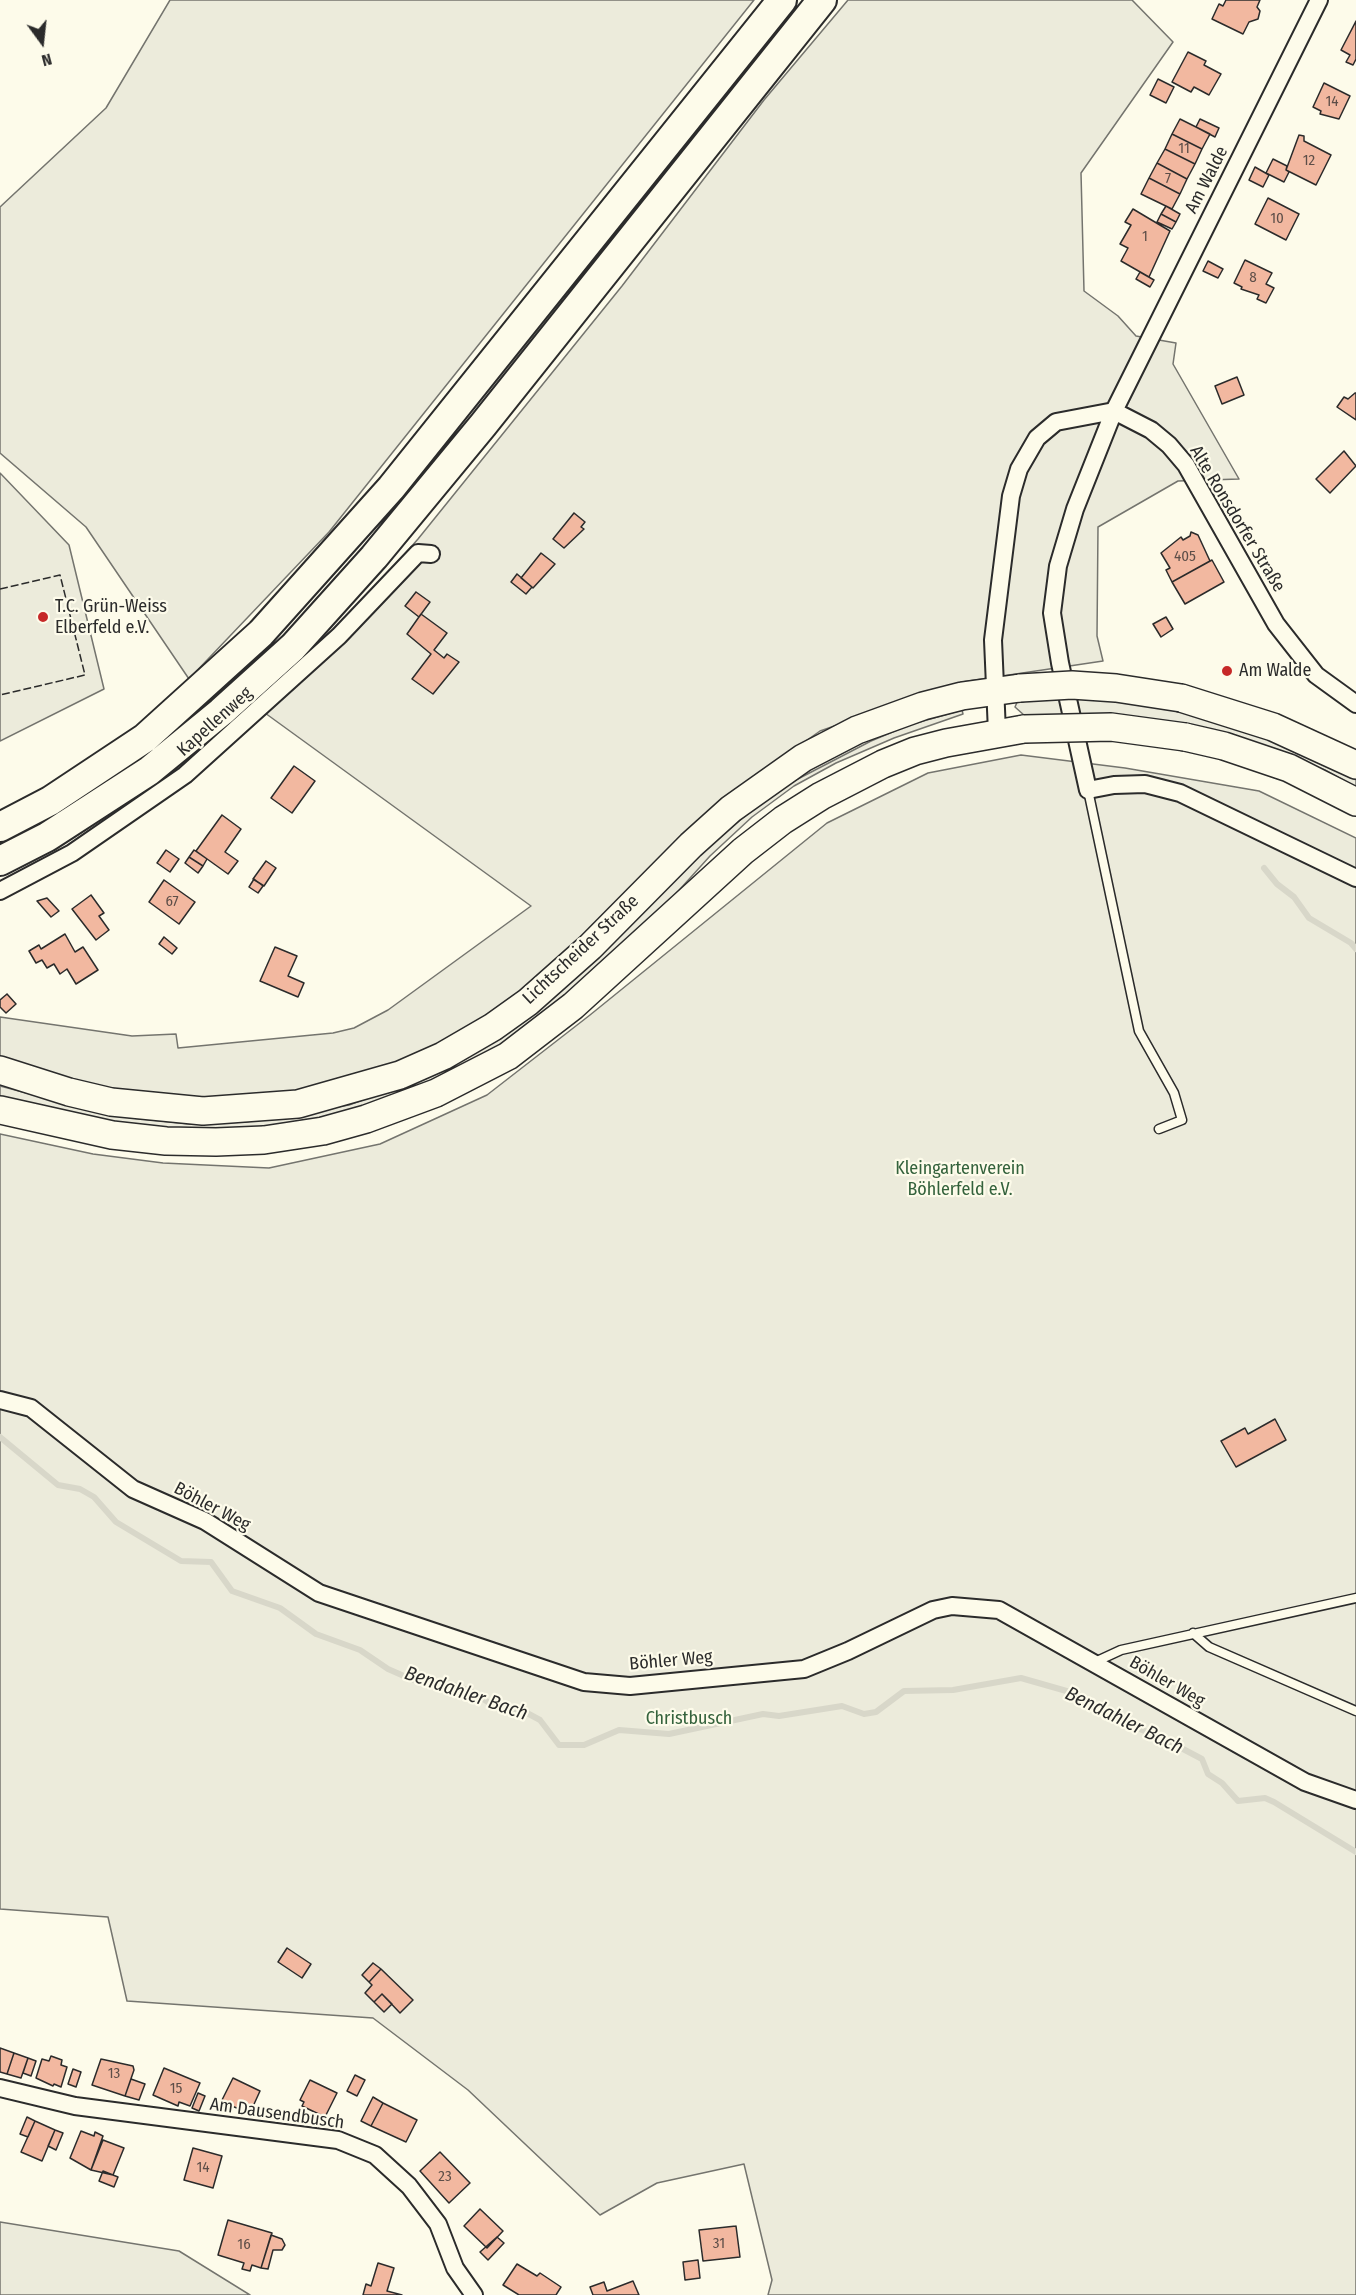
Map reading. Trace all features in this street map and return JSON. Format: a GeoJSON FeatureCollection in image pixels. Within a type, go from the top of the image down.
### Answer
{"type":"FeatureCollection","features":[{"type":"Feature","properties":{"kind":"highway"},"geometry":{"type":"LineString","coordinates":[[0,827],[50,801],[145,738],[261,633],[391,488],[782,0]]}},
{"type":"Feature","properties":{"kind":"highway"},"geometry":{"type":"LineString","coordinates":[[0,861],[47,837],[149,771],[293,647],[374,557],[476,434],[822,0]]}},
{"type":"Feature","properties":{"kind":"main road","name":"Lichtscheider Straße"},"geometry":{"type":"LineString","coordinates":[[0,1070],[69,1092],[111,1102],[203,1111],[298,1104],[400,1075],[442,1056],[493,1027],[528,1002],[590,947],[691,845],[731,809],[794,764],[837,739],[891,717],[962,696],[1072,685],[1105,687],[1181,698],[1273,726],[1356,765]]}},
{"type":"Feature","properties":{"kind":"main road","name":"Lichtscheider Straße"},"geometry":{"type":"LineString","coordinates":[[0,1110],[112,1135],[166,1141],[216,1142],[264,1140],[323,1131],[366,1119],[436,1094],[508,1056],[564,1013],[743,851],[783,820],[821,796],[883,764],[915,751],[997,732],[1024,729],[1111,727],[1185,737],[1224,746],[1288,768],[1356,802]]}},
{"type":"Feature","properties":{"kind":"street","name":"Am Walde"},"geometry":{"type":"LineString","coordinates":[[1088,790],[1060,663],[1052,612],[1058,566],[1074,509],[1114,411],[1319,0]]}},
{"type":"Feature","properties":{"kind":"street"},"geometry":{"type":"LineString","coordinates":[[997,732],[1008,690],[993,640],[1011,496],[1019,470],[1037,438],[1056,422],[1114,411]]}},
{"type":"Feature","properties":{"kind":"street","name":"Alte Ronsdorfer Straße"},"geometry":{"type":"LineString","coordinates":[[1114,411],[1151,430],[1175,451],[1186,465],[1276,624],[1316,675],[1356,705]]}},
{"type":"Feature","properties":{"kind":"street","name":"Kapellenweg"},"geometry":{"type":"LineString","coordinates":[[0,891],[72,853],[185,775],[339,636],[417,554],[431,554]]}},
{"type":"Feature","properties":{"kind":"street"},"geometry":{"type":"LineString","coordinates":[[1088,790],[1114,785],[1145,784],[1180,793],[1356,878]]}},
{"type":"Feature","properties":{"kind":"street","name":"Böhler Weg"},"geometry":{"type":"LineString","coordinates":[[0,1400],[31,1408],[134,1490],[205,1521],[319,1593],[584,1682],[630,1686],[804,1669],[848,1651],[933,1610],[952,1606],[999,1610],[1305,1782],[1356,1800]]}},
{"type":"Feature","properties":{"kind":"street","name":"Am Dausendbusch"},"geometry":{"type":"LineString","coordinates":[[0,2088],[75,2106],[338,2140],[375,2155],[409,2186],[438,2224],[456,2268],[474,2295]]}},
{"type":"Feature","properties":{"kind":"lane"},"geometry":{"type":"LineString","coordinates":[[1088,790],[1139,1031],[1174,1093],[1182,1120],[1159,1129]]}},
{"type":"Feature","properties":{"kind":"lane"},"geometry":{"type":"LineString","coordinates":[[1095,1662],[1121,1650],[1356,1598]]}},
{"type":"Feature","properties":{"kind":"lane"},"geometry":{"type":"LineString","coordinates":[[1193,1633],[1209,1647],[1356,1711]]}},
{"type":"Feature","properties":{"kind":"green space"},"geometry":{"type":"Polygon","coordinates":[[[170,0],[754,0],[329,532],[189,679],[86,527],[0,453],[0,207],[106,108],[170,0]]]}},
{"type":"Feature","properties":{"kind":"green space"},"geometry":{"type":"Polygon","coordinates":[[[848,0],[1132,0],[1173,42],[1081,173],[1084,291],[1118,316],[1136,336],[1176,343],[1173,364],[1239,479],[1178,481],[1098,527],[1097,636],[1103,661],[962,682],[820,731],[738,789],[617,910],[495,1013],[442,1043],[389,1068],[325,1087],[269,1097],[194,1100],[137,1095],[65,1079],[0,1058],[0,1017],[132,1036],[176,1034],[178,1048],[333,1033],[354,1028],[388,1010],[531,906],[265,713],[418,539],[622,286],[764,100],[848,0]]]}},
{"type":"Feature","properties":{"kind":"green space","name":"T.C. Grün-Weiss Elberfeld e.V."},"geometry":{"type":"Polygon","coordinates":[[[0,473],[69,545],[104,689],[0,741],[0,473]]]}},
{"type":"Feature","properties":{"kind":"green space"},"geometry":{"type":"Polygon","coordinates":[[[1064,697],[1128,701],[1174,709],[1234,725],[1295,749],[1341,771],[1356,780],[1356,787],[1325,770],[1259,744],[1025,716],[1015,707],[1018,700],[1064,697]]]}},
{"type":"Feature","properties":{"kind":"green space"},"geometry":{"type":"Polygon","coordinates":[[[962,710],[963,714],[894,738],[836,763],[794,786],[752,817],[710,856],[672,898],[584,981],[495,1049],[404,1094],[298,1125],[188,1130],[117,1124],[0,1098],[0,1086],[90,1110],[132,1118],[190,1124],[246,1122],[349,1105],[422,1078],[538,1010],[583,971],[708,847],[751,811],[792,782],[871,741],[909,725],[962,710]]]}},
{"type":"Feature","properties":{"kind":"green space","name":"Christbusch"},"geometry":{"type":"Polygon","coordinates":[[[1021,755],[1125,768],[1259,791],[1356,838],[1356,2295],[768,2295],[772,2280],[744,2164],[657,2183],[600,2215],[468,2090],[373,2018],[127,2001],[108,1917],[0,1909],[0,1134],[93,1154],[163,1163],[269,1168],[380,1144],[487,1095],[590,1015],[827,823],[928,773],[1021,755]]]}},
{"type":"Feature","properties":{"kind":"green space"},"geometry":{"type":"Polygon","coordinates":[[[0,2222],[179,2251],[250,2295],[0,2295],[0,2222]]]}},
{"type":"Feature","properties":{"kind":"building"},"geometry":{"type":"Polygon","coordinates":[[[1226,0],[1260,0],[1257,7],[1260,11],[1258,19],[1249,22],[1243,34],[1212,19],[1219,4],[1223,6],[1226,0]]]}},
{"type":"Feature","properties":{"kind":"building"},"geometry":{"type":"Polygon","coordinates":[[[1356,21],[1356,59],[1353,65],[1346,62],[1350,55],[1341,50],[1356,21]]]}},
{"type":"Feature","properties":{"kind":"building"},"geometry":{"type":"Polygon","coordinates":[[[1188,52],[1206,61],[1204,65],[1221,74],[1209,95],[1194,87],[1191,92],[1172,82],[1188,52]]]}},
{"type":"Feature","properties":{"kind":"building"},"geometry":{"type":"Polygon","coordinates":[[[1158,79],[1174,87],[1166,103],[1150,95],[1158,79]]]}},
{"type":"Feature","properties":{"kind":"building"},"geometry":{"type":"Polygon","coordinates":[[[1324,83],[1350,96],[1339,119],[1320,114],[1321,111],[1313,107],[1324,83]]]}},
{"type":"Feature","properties":{"kind":"building"},"geometry":{"type":"Polygon","coordinates":[[[1180,119],[1210,134],[1202,149],[1172,134],[1180,119]]]}},
{"type":"Feature","properties":{"kind":"building"},"geometry":{"type":"Polygon","coordinates":[[[1200,119],[1219,128],[1215,137],[1196,127],[1200,119]]]}},
{"type":"Feature","properties":{"kind":"building"},"geometry":{"type":"Polygon","coordinates":[[[1172,134],[1202,149],[1195,164],[1165,149],[1172,134]]]}},
{"type":"Feature","properties":{"kind":"building"},"geometry":{"type":"Polygon","coordinates":[[[1299,135],[1304,136],[1304,141],[1331,155],[1316,185],[1286,170],[1299,135]]]}},
{"type":"Feature","properties":{"kind":"building"},"geometry":{"type":"Polygon","coordinates":[[[1165,149],[1195,164],[1187,179],[1157,163],[1165,149]]]}},
{"type":"Feature","properties":{"kind":"building"},"geometry":{"type":"Polygon","coordinates":[[[1273,159],[1287,166],[1286,170],[1289,172],[1284,182],[1266,173],[1273,159]]]}},
{"type":"Feature","properties":{"kind":"building"},"geometry":{"type":"Polygon","coordinates":[[[1157,163],[1187,179],[1180,194],[1149,178],[1157,163]]]}},
{"type":"Feature","properties":{"kind":"building"},"geometry":{"type":"Polygon","coordinates":[[[1255,167],[1269,175],[1263,187],[1249,180],[1255,167]]]}},
{"type":"Feature","properties":{"kind":"building"},"geometry":{"type":"Polygon","coordinates":[[[1149,178],[1180,194],[1172,209],[1141,194],[1149,178]]]}},
{"type":"Feature","properties":{"kind":"building"},"geometry":{"type":"Polygon","coordinates":[[[1268,198],[1299,214],[1286,240],[1255,224],[1268,198]]]}},
{"type":"Feature","properties":{"kind":"building"},"geometry":{"type":"Polygon","coordinates":[[[1166,206],[1180,214],[1176,222],[1161,214],[1166,206]]]}},
{"type":"Feature","properties":{"kind":"building"},"geometry":{"type":"Polygon","coordinates":[[[1133,209],[1170,231],[1149,277],[1121,261],[1128,248],[1120,244],[1131,225],[1125,222],[1133,209]]]}},
{"type":"Feature","properties":{"kind":"building"},"geometry":{"type":"Polygon","coordinates":[[[1161,214],[1176,222],[1172,229],[1157,222],[1161,214]]]}},
{"type":"Feature","properties":{"kind":"building"},"geometry":{"type":"Polygon","coordinates":[[[1245,260],[1272,273],[1266,284],[1274,288],[1266,303],[1257,299],[1259,295],[1241,289],[1242,287],[1234,283],[1245,260]]]}},
{"type":"Feature","properties":{"kind":"building"},"geometry":{"type":"Polygon","coordinates":[[[1208,261],[1223,269],[1218,278],[1203,271],[1208,261]]]}},
{"type":"Feature","properties":{"kind":"building"},"geometry":{"type":"Polygon","coordinates":[[[1140,272],[1154,280],[1150,287],[1136,279],[1140,272]]]}},
{"type":"Feature","properties":{"kind":"building"},"geometry":{"type":"Polygon","coordinates":[[[1237,377],[1244,395],[1222,404],[1215,386],[1237,377]]]}},
{"type":"Feature","properties":{"kind":"building"},"geometry":{"type":"Polygon","coordinates":[[[1355,393],[1356,420],[1337,407],[1344,397],[1348,399],[1355,393]]]}},
{"type":"Feature","properties":{"kind":"building"},"geometry":{"type":"Polygon","coordinates":[[[1344,451],[1356,466],[1330,493],[1316,479],[1344,451]]]}},
{"type":"Feature","properties":{"kind":"building"},"geometry":{"type":"Polygon","coordinates":[[[574,513],[585,522],[581,527],[584,529],[564,548],[553,539],[574,513]]]}},
{"type":"Feature","properties":{"kind":"building"},"geometry":{"type":"Polygon","coordinates":[[[1191,532],[1198,535],[1210,561],[1172,582],[1166,570],[1170,568],[1161,553],[1181,537],[1183,540],[1190,536],[1191,532]]]}},
{"type":"Feature","properties":{"kind":"building"},"geometry":{"type":"Polygon","coordinates":[[[541,553],[555,564],[533,588],[521,578],[541,553]]]}},
{"type":"Feature","properties":{"kind":"building"},"geometry":{"type":"Polygon","coordinates":[[[1212,560],[1224,582],[1185,604],[1172,582],[1212,560]]]}},
{"type":"Feature","properties":{"kind":"building"},"geometry":{"type":"Polygon","coordinates":[[[517,574],[532,587],[526,594],[511,582],[517,574]]]}},
{"type":"Feature","properties":{"kind":"building"},"geometry":{"type":"Polygon","coordinates":[[[416,592],[430,602],[419,617],[405,606],[416,592]]]}},
{"type":"Feature","properties":{"kind":"building"},"geometry":{"type":"Polygon","coordinates":[[[421,614],[447,633],[434,650],[444,658],[447,654],[459,662],[433,694],[412,679],[431,654],[407,634],[421,614]]]}},
{"type":"Feature","properties":{"kind":"building"},"geometry":{"type":"Polygon","coordinates":[[[1166,617],[1173,629],[1161,637],[1153,624],[1166,617]]]}},
{"type":"Feature","properties":{"kind":"building"},"geometry":{"type":"Polygon","coordinates":[[[294,766],[315,781],[292,813],[271,798],[294,766]]]}},
{"type":"Feature","properties":{"kind":"building"},"geometry":{"type":"Polygon","coordinates":[[[222,815],[241,829],[225,852],[238,861],[228,874],[196,851],[222,815]]]}},
{"type":"Feature","properties":{"kind":"building"},"geometry":{"type":"Polygon","coordinates":[[[166,850],[179,859],[170,872],[157,863],[166,850]]]}},
{"type":"Feature","properties":{"kind":"building"},"geometry":{"type":"Polygon","coordinates":[[[194,850],[207,859],[203,866],[189,857],[194,850]]]}},
{"type":"Feature","properties":{"kind":"building"},"geometry":{"type":"Polygon","coordinates":[[[189,857],[203,866],[198,873],[185,863],[189,857]]]}},
{"type":"Feature","properties":{"kind":"building"},"geometry":{"type":"Polygon","coordinates":[[[266,861],[276,868],[264,886],[253,879],[266,861]]]}},
{"type":"Feature","properties":{"kind":"building"},"geometry":{"type":"Polygon","coordinates":[[[254,879],[263,886],[258,893],[249,887],[254,879]]]}},
{"type":"Feature","properties":{"kind":"building"},"geometry":{"type":"Polygon","coordinates":[[[164,880],[195,902],[179,924],[149,902],[164,880]]]}},
{"type":"Feature","properties":{"kind":"building"},"geometry":{"type":"Polygon","coordinates":[[[91,895],[104,913],[99,916],[109,930],[96,940],[72,909],[91,895]]]}},
{"type":"Feature","properties":{"kind":"building"},"geometry":{"type":"Polygon","coordinates":[[[47,898],[59,911],[51,917],[37,901],[47,898]]]}},
{"type":"Feature","properties":{"kind":"building"},"geometry":{"type":"Polygon","coordinates":[[[65,934],[75,952],[83,947],[98,970],[76,984],[67,969],[60,974],[54,964],[47,968],[42,960],[36,963],[29,951],[39,945],[41,949],[65,934]]]}},
{"type":"Feature","properties":{"kind":"building"},"geometry":{"type":"Polygon","coordinates":[[[164,937],[177,948],[172,954],[159,944],[164,937]]]}},
{"type":"Feature","properties":{"kind":"building"},"geometry":{"type":"Polygon","coordinates":[[[275,947],[297,956],[288,976],[304,983],[298,997],[260,981],[275,947]]]}},
{"type":"Feature","properties":{"kind":"building"},"geometry":{"type":"Polygon","coordinates":[[[7,994],[16,1004],[6,1013],[0,1007],[0,1000],[7,994]]]}},
{"type":"Feature","properties":{"kind":"building"},"geometry":{"type":"Polygon","coordinates":[[[1275,1419],[1286,1440],[1236,1467],[1221,1441],[1245,1428],[1248,1434],[1275,1419]]]}},
{"type":"Feature","properties":{"kind":"building"},"geometry":{"type":"Polygon","coordinates":[[[287,1948],[311,1964],[302,1978],[278,1962],[287,1948]]]}},
{"type":"Feature","properties":{"kind":"building"},"geometry":{"type":"Polygon","coordinates":[[[373,1963],[381,1969],[369,1982],[362,1975],[373,1963]]]}},
{"type":"Feature","properties":{"kind":"building"},"geometry":{"type":"Polygon","coordinates":[[[381,1969],[413,2000],[400,2013],[382,1994],[374,2002],[365,1993],[372,1985],[369,1982],[381,1969]]]}},
{"type":"Feature","properties":{"kind":"building"},"geometry":{"type":"Polygon","coordinates":[[[382,1994],[392,2004],[384,2012],[374,2002],[382,1994]]]}},
{"type":"Feature","properties":{"kind":"building"},"geometry":{"type":"Polygon","coordinates":[[[0,2048],[14,2053],[7,2074],[0,2072],[0,2048]]]}},
{"type":"Feature","properties":{"kind":"building"},"geometry":{"type":"Polygon","coordinates":[[[14,2053],[28,2058],[21,2078],[7,2074],[14,2053]]]}},
{"type":"Feature","properties":{"kind":"building"},"geometry":{"type":"Polygon","coordinates":[[[51,2056],[62,2060],[61,2065],[67,2067],[61,2087],[36,2078],[42,2059],[49,2061],[51,2056]]]}},
{"type":"Feature","properties":{"kind":"building"},"geometry":{"type":"Polygon","coordinates":[[[28,2058],[36,2061],[31,2076],[23,2073],[28,2058]]]}},
{"type":"Feature","properties":{"kind":"building"},"geometry":{"type":"Polygon","coordinates":[[[101,2059],[133,2066],[134,2070],[125,2096],[92,2085],[101,2059]]]}},
{"type":"Feature","properties":{"kind":"building"},"geometry":{"type":"Polygon","coordinates":[[[164,2068],[200,2083],[190,2106],[179,2102],[178,2106],[153,2095],[164,2068]]]}},
{"type":"Feature","properties":{"kind":"building"},"geometry":{"type":"Polygon","coordinates":[[[73,2069],[81,2072],[76,2087],[68,2084],[73,2069]]]}},
{"type":"Feature","properties":{"kind":"building"},"geometry":{"type":"Polygon","coordinates":[[[355,2075],[365,2080],[357,2096],[347,2091],[355,2075]]]}},
{"type":"Feature","properties":{"kind":"building"},"geometry":{"type":"Polygon","coordinates":[[[233,2078],[260,2091],[250,2113],[221,2102],[233,2078]]]}},
{"type":"Feature","properties":{"kind":"building"},"geometry":{"type":"Polygon","coordinates":[[[131,2079],[145,2084],[139,2100],[125,2096],[131,2079]]]}},
{"type":"Feature","properties":{"kind":"building"},"geometry":{"type":"Polygon","coordinates":[[[310,2080],[337,2093],[325,2117],[302,2106],[304,2102],[300,2100],[310,2080]]]}},
{"type":"Feature","properties":{"kind":"building"},"geometry":{"type":"Polygon","coordinates":[[[198,2093],[205,2096],[199,2111],[192,2108],[198,2093]]]}},
{"type":"Feature","properties":{"kind":"building"},"geometry":{"type":"Polygon","coordinates":[[[373,2097],[383,2103],[371,2126],[361,2121],[373,2097]]]}},
{"type":"Feature","properties":{"kind":"building"},"geometry":{"type":"Polygon","coordinates":[[[383,2103],[417,2120],[406,2142],[371,2126],[383,2103]]]}},
{"type":"Feature","properties":{"kind":"building"},"geometry":{"type":"Polygon","coordinates":[[[27,2117],[35,2121],[28,2137],[20,2134],[27,2117]]]}},
{"type":"Feature","properties":{"kind":"building"},"geometry":{"type":"Polygon","coordinates":[[[35,2121],[55,2130],[42,2161],[21,2152],[35,2121]]]}},
{"type":"Feature","properties":{"kind":"building"},"geometry":{"type":"Polygon","coordinates":[[[55,2130],[63,2133],[56,2150],[48,2146],[55,2130]]]}},
{"type":"Feature","properties":{"kind":"building"},"geometry":{"type":"Polygon","coordinates":[[[81,2131],[94,2136],[95,2132],[103,2136],[91,2170],[70,2158],[81,2131]]]}},
{"type":"Feature","properties":{"kind":"building"},"geometry":{"type":"Polygon","coordinates":[[[103,2140],[124,2148],[113,2175],[91,2170],[103,2140]]]}},
{"type":"Feature","properties":{"kind":"building"},"geometry":{"type":"Polygon","coordinates":[[[193,2148],[222,2156],[213,2188],[184,2180],[193,2148]]]}},
{"type":"Feature","properties":{"kind":"building"},"geometry":{"type":"Polygon","coordinates":[[[440,2152],[470,2183],[449,2203],[420,2171],[440,2152]]]}},
{"type":"Feature","properties":{"kind":"building"},"geometry":{"type":"Polygon","coordinates":[[[103,2171],[118,2177],[114,2187],[99,2181],[103,2171]]]}},
{"type":"Feature","properties":{"kind":"building"},"geometry":{"type":"Polygon","coordinates":[[[480,2209],[503,2231],[487,2248],[464,2226],[480,2209]]]}},
{"type":"Feature","properties":{"kind":"building"},"geometry":{"type":"Polygon","coordinates":[[[228,2220],[272,2233],[261,2268],[252,2265],[250,2271],[242,2269],[244,2263],[218,2255],[228,2220]]]}},
{"type":"Feature","properties":{"kind":"building"},"geometry":{"type":"Polygon","coordinates":[[[736,2226],[740,2257],[703,2261],[699,2230],[736,2226]]]}},
{"type":"Feature","properties":{"kind":"building"},"geometry":{"type":"Polygon","coordinates":[[[271,2235],[282,2239],[285,2245],[282,2250],[273,2250],[268,2269],[261,2268],[271,2235]]]}},
{"type":"Feature","properties":{"kind":"building"},"geometry":{"type":"Polygon","coordinates":[[[497,2237],[504,2243],[488,2260],[480,2252],[497,2237]]]}},
{"type":"Feature","properties":{"kind":"building"},"geometry":{"type":"Polygon","coordinates":[[[698,2260],[700,2278],[685,2280],[683,2262],[698,2260]]]}},
{"type":"Feature","properties":{"kind":"building"},"geometry":{"type":"Polygon","coordinates":[[[378,2263],[394,2268],[387,2291],[402,2295],[363,2295],[366,2284],[371,2286],[378,2263]]]}},
{"type":"Feature","properties":{"kind":"building"},"geometry":{"type":"Polygon","coordinates":[[[517,2264],[537,2276],[540,2273],[561,2287],[556,2295],[519,2295],[503,2285],[517,2264]]]}},
{"type":"Feature","properties":{"kind":"building"},"geometry":{"type":"Polygon","coordinates":[[[633,2281],[639,2295],[593,2295],[590,2287],[604,2282],[607,2291],[633,2281]]]}},
{"type":"Feature","properties":{"kind":"waterway"},"geometry":{"type":"LineString","coordinates":[[1264,868],[1277,884],[1294,897],[1309,918],[1351,943],[1356,949]]}},
{"type":"Feature","properties":{"kind":"waterway","name":"Bendahler Bach"},"geometry":{"type":"LineString","coordinates":[[0,1437],[58,1485],[80,1489],[94,1497],[116,1522],[181,1561],[211,1562],[232,1591],[280,1608],[316,1634],[360,1650],[388,1669],[413,1680],[444,1682],[471,1691],[494,1706],[527,1713],[540,1720],[559,1745],[584,1745],[619,1730],[669,1734],[763,1714],[779,1716],[842,1706],[864,1714],[876,1712],[904,1691],[953,1690],[1021,1678],[1077,1694],[1116,1719],[1166,1740],[1202,1759],[1208,1774],[1222,1783],[1238,1801],[1265,1798],[1356,1852]]}},
{"type":"Feature","properties":{"kind":"fence"},"geometry":{"type":"LineString","coordinates":[[0,589],[60,575],[85,675],[0,695]]}},
{"type":"Feature","properties":{"kind":"place","name":"T.C. Grün-Weiss Elberfeld e.V."},"geometry":{"type":"Point","coordinates":[43,617]}},
{"type":"Feature","properties":{"kind":"place","name":"Am Walde"},"geometry":{"type":"Point","coordinates":[1227,671]}},
{"type":"Feature","properties":{"kind":"park label","name":"Kleingartenverein Böhlerfeld e.V."},"geometry":{"type":"Point","coordinates":[960,1179]}}]}
